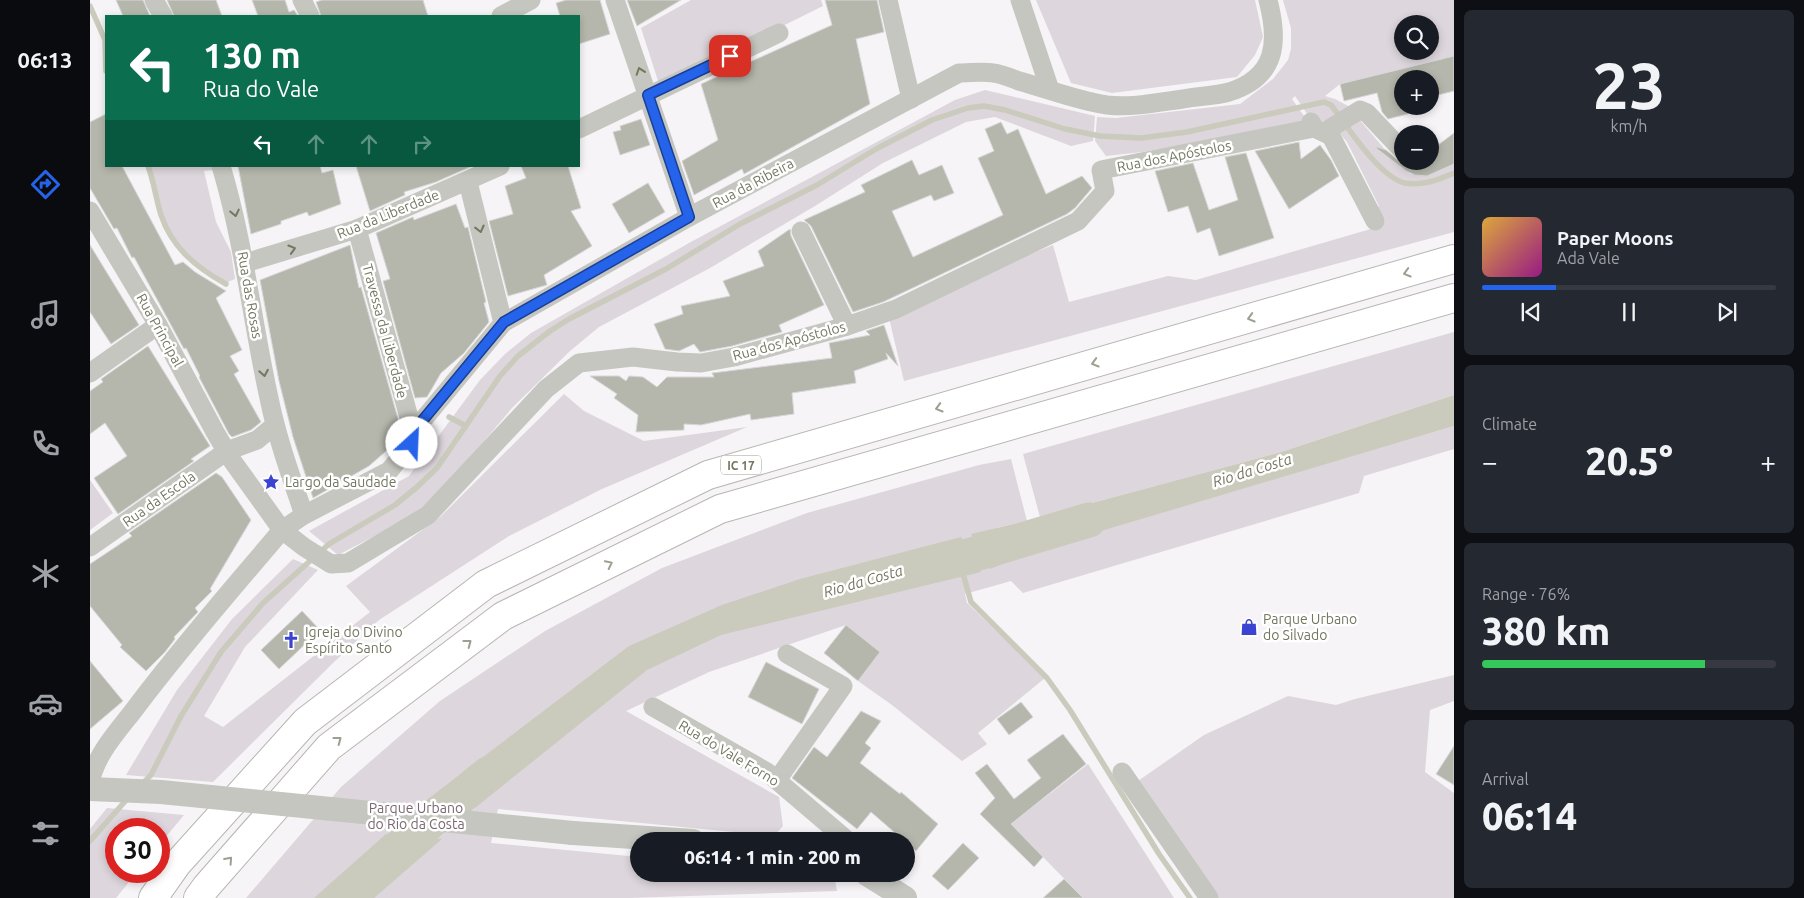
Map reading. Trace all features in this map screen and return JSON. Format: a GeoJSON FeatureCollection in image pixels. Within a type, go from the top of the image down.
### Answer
{"type":"FeatureCollection","features":[{"type":"Feature","properties":{"kind":"highway","name":"IC 17"},"geometry":{"type":"LineString","coordinates":[[153,898],[177,864],[305,722],[486,584],[708,475],[1454,259]]}},
{"type":"Feature","properties":{"kind":"highway"},"geometry":{"type":"LineString","coordinates":[[198,898],[330,747],[503,616],[720,509],[1454,298]]}},
{"type":"Feature","properties":{"kind":"street"},"geometry":{"type":"LineString","coordinates":[[154,0],[162,15]]}},
{"type":"Feature","properties":{"kind":"street"},"geometry":{"type":"LineString","coordinates":[[302,0],[310,15]]}},
{"type":"Feature","properties":{"kind":"street"},"geometry":{"type":"LineString","coordinates":[[503,15],[531,0]]}},
{"type":"Feature","properties":{"kind":"street"},"geometry":{"type":"LineString","coordinates":[[615,0],[689,217]]}},
{"type":"Feature","properties":{"kind":"street"},"geometry":{"type":"LineString","coordinates":[[888,0],[911,99]]}},
{"type":"Feature","properties":{"kind":"street"},"geometry":{"type":"LineString","coordinates":[[1020,0],[1050,90],[1097,103],[1121,105],[1149,104],[1228,92],[1248,83],[1266,68],[1274,48],[1273,17],[1268,0]]}},
{"type":"Feature","properties":{"kind":"street"},"geometry":{"type":"LineString","coordinates":[[580,129],[779,33]]}},
{"type":"Feature","properties":{"kind":"street","name":"Rua da Ribeira"},"geometry":{"type":"LineString","coordinates":[[90,783],[92,772],[109,742],[172,660],[282,530],[304,515],[389,471],[412,443],[413,432],[504,322],[689,217],[959,73],[993,72],[1050,90]]}},
{"type":"Feature","properties":{"kind":"street"},"geometry":{"type":"LineString","coordinates":[[1375,221],[1331,136],[1321,127],[1360,110],[1367,113],[1394,142]]}},
{"type":"Feature","properties":{"kind":"street","name":"Rua dos Apóstolos"},"geometry":{"type":"LineString","coordinates":[[282,530],[331,564],[348,563],[428,515],[546,389],[578,363],[633,357],[700,363],[760,350],[847,326],[896,309],[1078,221],[1105,191],[1101,170],[1321,127]]}},
{"type":"Feature","properties":{"kind":"street","name":"Rua das Rosas"},"geometry":{"type":"LineString","coordinates":[[221,167],[233,204],[268,398],[275,425]]}},
{"type":"Feature","properties":{"kind":"street","name":"Rua da Liberdade"},"geometry":{"type":"LineString","coordinates":[[245,263],[358,230],[498,167]]}},
{"type":"Feature","properties":{"kind":"street"},"geometry":{"type":"LineString","coordinates":[[468,182],[504,322]]}},
{"type":"Feature","properties":{"kind":"street","name":"Rua Principal"},"geometry":{"type":"LineString","coordinates":[[90,212],[158,325],[215,432],[282,530]]}},
{"type":"Feature","properties":{"kind":"street","name":"Travessa da Liberdade"},"geometry":{"type":"LineString","coordinates":[[358,230],[413,432]]}},
{"type":"Feature","properties":{"kind":"street"},"geometry":{"type":"LineString","coordinates":[[801,231],[847,326]]}},
{"type":"Feature","properties":{"kind":"street"},"geometry":{"type":"LineString","coordinates":[[90,374],[158,325]]}},
{"type":"Feature","properties":{"kind":"street"},"geometry":{"type":"LineString","coordinates":[[275,425],[304,515]]}},
{"type":"Feature","properties":{"kind":"street","name":"Rua da Escola"},"geometry":{"type":"LineString","coordinates":[[90,547],[227,451],[257,440],[275,425]]}},
{"type":"Feature","properties":{"kind":"street"},"geometry":{"type":"LineString","coordinates":[[777,780],[844,686],[787,654]]}},
{"type":"Feature","properties":{"kind":"street","name":"Rua do Vale Forno"},"geometry":{"type":"LineString","coordinates":[[653,707],[768,772],[838,832]]}},
{"type":"Feature","properties":{"kind":"street"},"geometry":{"type":"LineString","coordinates":[[1122,772],[1209,898]]}},
{"type":"Feature","properties":{"kind":"street"},"geometry":{"type":"LineString","coordinates":[[90,789],[161,792],[573,833],[630,837]]}},
{"type":"Feature","properties":{"kind":"street"},"geometry":{"type":"LineString","coordinates":[[878,882],[898,895]]}},
{"type":"Feature","properties":{"kind":"green space"},"geometry":{"type":"Polygon","coordinates":[[[691,0],[821,0],[823,6],[660,87],[641,28],[691,0]]]}},
{"type":"Feature","properties":{"kind":"green space"},"geometry":{"type":"Polygon","coordinates":[[[1036,0],[1255,0],[1263,37],[1255,55],[1237,77],[1112,93],[1071,83],[1036,0]]]}},
{"type":"Feature","properties":{"kind":"green space"},"geometry":{"type":"Polygon","coordinates":[[[1283,0],[1454,0],[1454,56],[1439,60],[1439,15],[1394,15],[1394,60],[1438,60],[1340,84],[1325,96],[1352,108],[1331,121],[1312,121],[1295,96],[1292,99],[1309,123],[1142,152],[1106,156],[1095,141],[1097,117],[1116,118],[1240,104],[1273,79],[1288,60],[1291,49],[1291,28],[1283,0]]]}},
{"type":"Feature","properties":{"kind":"green space"},"geometry":{"type":"Polygon","coordinates":[[[985,90],[1095,116],[1093,141],[1071,146],[995,117],[966,122],[883,163],[710,268],[599,327],[570,351],[512,408],[427,509],[338,555],[309,531],[409,476],[480,380],[505,354],[531,333],[689,243],[955,100],[985,90]]]}},
{"type":"Feature","properties":{"kind":"green space"},"geometry":{"type":"Polygon","coordinates":[[[1358,118],[1394,160],[1394,170],[1404,170],[1410,174],[1427,176],[1454,164],[1454,232],[904,381],[889,318],[960,283],[1053,245],[1069,302],[1168,276],[1196,280],[1374,228],[1366,215],[1379,206],[1347,142],[1337,130],[1358,118]]]}},
{"type":"Feature","properties":{"kind":"green space"},"geometry":{"type":"Polygon","coordinates":[[[148,167],[213,167],[213,170],[204,171],[216,222],[231,252],[235,279],[225,283],[195,263],[179,247],[172,238],[162,216],[148,167]]]}},
{"type":"Feature","properties":{"kind":"green space"},"geometry":{"type":"Polygon","coordinates":[[[1454,332],[1454,395],[1281,452],[1040,517],[1023,454],[1454,332]]]}},
{"type":"Feature","properties":{"kind":"green space"},"geometry":{"type":"Polygon","coordinates":[[[564,394],[584,411],[644,441],[747,427],[602,489],[509,536],[379,620],[213,782],[126,775],[177,690],[232,619],[293,559],[318,570],[245,647],[204,716],[223,727],[370,612],[346,586],[440,517],[564,394]]]}},
{"type":"Feature","properties":{"kind":"green space","name":"Parque Urbano do Rio da Costa"},"geometry":{"type":"Polygon","coordinates":[[[1454,426],[1454,449],[1364,476],[1359,493],[1023,593],[1011,581],[965,594],[967,603],[1045,678],[978,733],[987,744],[962,761],[892,705],[858,681],[880,652],[846,625],[709,672],[626,711],[779,797],[783,826],[778,832],[733,832],[498,809],[491,843],[630,856],[630,882],[835,882],[837,891],[629,898],[246,898],[341,787],[440,701],[545,631],[662,568],[807,513],[979,465],[1011,459],[1027,521],[996,528],[1004,563],[1035,550],[1454,426]]]}},
{"type":"Feature","properties":{"kind":"green space"},"geometry":{"type":"Polygon","coordinates":[[[90,480],[113,513],[90,530],[90,480]]]}},
{"type":"Feature","properties":{"kind":"green space"},"geometry":{"type":"Polygon","coordinates":[[[1454,675],[1454,701],[1430,710],[1425,772],[1454,793],[1454,898],[1215,898],[1138,781],[1204,735],[1288,696],[1336,705],[1454,675]]]}},
{"type":"Feature","properties":{"kind":"green space"},"geometry":{"type":"Polygon","coordinates":[[[1088,764],[1174,898],[1083,898],[1011,824],[1088,764]]]}},
{"type":"Feature","properties":{"kind":"green space"},"geometry":{"type":"Polygon","coordinates":[[[107,808],[184,815],[170,832],[170,818],[105,818],[105,883],[128,883],[116,898],[90,898],[90,829],[107,808]]]}},
{"type":"Feature","properties":{"kind":"water"},"geometry":{"type":"Polygon","coordinates":[[[1454,395],[1454,426],[1047,547],[1040,517],[1281,452],[1454,395]]]}},
{"type":"Feature","properties":{"kind":"water"},"geometry":{"type":"Polygon","coordinates":[[[1027,521],[1035,550],[990,569],[971,534],[1027,521]]]}},
{"type":"Feature","properties":{"kind":"water"},"geometry":{"type":"Polygon","coordinates":[[[961,537],[981,572],[721,635],[647,670],[476,807],[424,802],[629,646],[722,605],[800,579],[961,537]]]}},
{"type":"Feature","properties":{"kind":"water"},"geometry":{"type":"Polygon","coordinates":[[[386,834],[442,839],[374,898],[314,898],[386,834]]]}},
{"type":"Feature","properties":{"kind":"building"},"geometry":{"type":"Polygon","coordinates":[[[116,0],[143,0],[150,15],[123,15],[116,0]]]}},
{"type":"Feature","properties":{"kind":"building"},"geometry":{"type":"Polygon","coordinates":[[[167,0],[216,0],[222,15],[174,15],[167,0]]]}},
{"type":"Feature","properties":{"kind":"building"},"geometry":{"type":"Polygon","coordinates":[[[252,0],[285,0],[289,12],[294,10],[297,15],[258,15],[252,0]]]}},
{"type":"Feature","properties":{"kind":"building"},"geometry":{"type":"Polygon","coordinates":[[[322,0],[423,0],[428,15],[321,15],[316,2],[322,0]]]}},
{"type":"Feature","properties":{"kind":"building"},"geometry":{"type":"Polygon","coordinates":[[[566,0],[600,0],[610,34],[580,44],[580,15],[560,15],[556,3],[566,0]]]}},
{"type":"Feature","properties":{"kind":"building"},"geometry":{"type":"Polygon","coordinates":[[[627,0],[681,0],[637,26],[627,0]]]}},
{"type":"Feature","properties":{"kind":"building"},"geometry":{"type":"Polygon","coordinates":[[[825,0],[877,0],[884,32],[856,39],[870,104],[744,174],[742,169],[694,195],[682,161],[718,140],[701,84],[832,25],[825,0]]]}},
{"type":"Feature","properties":{"kind":"building"},"geometry":{"type":"Polygon","coordinates":[[[1454,56],[1454,91],[1439,95],[1439,70],[1397,70],[1439,60],[1454,56]]]}},
{"type":"Feature","properties":{"kind":"building"},"geometry":{"type":"Polygon","coordinates":[[[1394,71],[1394,115],[1404,115],[1388,119],[1382,112],[1377,93],[1344,101],[1340,84],[1394,71]]]}},
{"type":"Feature","properties":{"kind":"building"},"geometry":{"type":"Polygon","coordinates":[[[105,114],[105,167],[123,167],[175,265],[183,262],[195,272],[226,291],[216,298],[242,350],[230,356],[239,371],[234,374],[261,422],[251,430],[232,437],[229,434],[186,348],[184,349],[117,228],[114,229],[90,188],[90,122],[105,114]]]}},
{"type":"Feature","properties":{"kind":"building"},"geometry":{"type":"Polygon","coordinates":[[[641,119],[650,145],[620,155],[613,132],[621,130],[620,126],[641,119]]]}},
{"type":"Feature","properties":{"kind":"building"},"geometry":{"type":"Polygon","coordinates":[[[1001,122],[1007,134],[1018,129],[1046,194],[1082,176],[1092,188],[1075,208],[1067,214],[883,302],[853,312],[811,226],[804,220],[865,192],[861,185],[912,160],[919,175],[942,165],[954,193],[934,201],[931,195],[892,211],[913,257],[1003,215],[978,158],[994,151],[985,129],[1001,122]]]}},
{"type":"Feature","properties":{"kind":"building"},"geometry":{"type":"Polygon","coordinates":[[[1454,133],[1454,164],[1427,176],[1415,175],[1405,170],[1439,170],[1439,144],[1454,133]]]}},
{"type":"Feature","properties":{"kind":"building"},"geometry":{"type":"Polygon","coordinates":[[[1299,142],[1301,159],[1320,145],[1331,160],[1339,176],[1289,209],[1255,151],[1299,142]]]}},
{"type":"Feature","properties":{"kind":"building"},"geometry":{"type":"Polygon","coordinates":[[[1376,148],[1386,150],[1394,157],[1394,162],[1376,148]]]}},
{"type":"Feature","properties":{"kind":"building"},"geometry":{"type":"Polygon","coordinates":[[[1246,153],[1274,238],[1219,256],[1210,228],[1197,233],[1188,206],[1168,212],[1155,171],[1193,163],[1209,210],[1238,200],[1225,157],[1246,153]]]}},
{"type":"Feature","properties":{"kind":"building"},"geometry":{"type":"Polygon","coordinates":[[[238,167],[320,167],[322,173],[333,170],[341,204],[309,216],[307,212],[281,221],[281,224],[251,234],[238,167]]]}},
{"type":"Feature","properties":{"kind":"building"},"geometry":{"type":"Polygon","coordinates":[[[356,167],[470,167],[436,182],[404,192],[405,195],[370,211],[356,167]]]}},
{"type":"Feature","properties":{"kind":"building"},"geometry":{"type":"Polygon","coordinates":[[[521,167],[568,167],[581,208],[571,211],[592,246],[544,275],[547,285],[508,296],[489,221],[513,214],[505,186],[526,178],[521,167]]]}},
{"type":"Feature","properties":{"kind":"building"},"geometry":{"type":"Polygon","coordinates":[[[648,183],[665,212],[629,233],[612,204],[648,183]]]}},
{"type":"Feature","properties":{"kind":"building"},"geometry":{"type":"Polygon","coordinates":[[[456,204],[465,228],[468,227],[489,322],[464,353],[441,373],[427,397],[415,398],[383,281],[390,279],[376,233],[413,217],[414,220],[456,204]]]}},
{"type":"Feature","properties":{"kind":"building"},"geometry":{"type":"Polygon","coordinates":[[[790,229],[791,236],[824,305],[779,325],[782,332],[732,346],[700,352],[694,344],[679,351],[665,349],[654,324],[683,314],[681,306],[730,296],[723,281],[764,266],[758,251],[790,229]]]}},
{"type":"Feature","properties":{"kind":"building"},"geometry":{"type":"Polygon","coordinates":[[[90,245],[139,325],[111,344],[90,312],[90,245]]]}},
{"type":"Feature","properties":{"kind":"building"},"geometry":{"type":"Polygon","coordinates":[[[350,245],[359,288],[361,287],[402,433],[401,438],[369,466],[313,498],[293,437],[279,381],[260,280],[350,245]]]}},
{"type":"Feature","properties":{"kind":"building"},"geometry":{"type":"Polygon","coordinates":[[[884,325],[898,366],[886,353],[888,359],[854,371],[856,383],[792,393],[794,414],[751,420],[750,414],[701,425],[684,424],[684,430],[636,432],[638,415],[614,398],[617,394],[590,376],[619,376],[626,381],[629,376],[643,377],[657,387],[667,377],[714,377],[712,373],[832,358],[829,343],[870,335],[866,331],[884,325]]]}},
{"type":"Feature","properties":{"kind":"building"},"geometry":{"type":"Polygon","coordinates":[[[148,346],[210,446],[191,459],[194,461],[118,514],[94,478],[127,456],[105,423],[90,434],[90,391],[103,382],[101,379],[148,346]]]}},
{"type":"Feature","properties":{"kind":"building"},"geometry":{"type":"Polygon","coordinates":[[[216,473],[222,477],[251,520],[210,589],[212,591],[195,608],[198,612],[174,637],[175,639],[165,652],[146,671],[120,647],[122,645],[90,606],[90,564],[132,536],[129,533],[216,473]]]}},
{"type":"Feature","properties":{"kind":"building","name":"Igreja do Divino Espírito Santo"},"geometry":{"type":"Polygon","coordinates":[[[302,611],[320,630],[279,669],[261,650],[302,611]]]}},
{"type":"Feature","properties":{"kind":"building"},"geometry":{"type":"Polygon","coordinates":[[[846,625],[880,652],[858,681],[824,653],[846,625]]]}},
{"type":"Feature","properties":{"kind":"building"},"geometry":{"type":"Polygon","coordinates":[[[90,661],[123,701],[90,729],[90,661]]]}},
{"type":"Feature","properties":{"kind":"building"},"geometry":{"type":"Polygon","coordinates":[[[766,662],[819,689],[802,724],[748,697],[766,662]]]}},
{"type":"Feature","properties":{"kind":"building"},"geometry":{"type":"Polygon","coordinates":[[[1021,702],[1033,717],[1009,735],[997,719],[1021,702]]]}},
{"type":"Feature","properties":{"kind":"building"},"geometry":{"type":"Polygon","coordinates":[[[861,711],[881,721],[865,743],[871,748],[860,763],[900,794],[901,792],[938,824],[916,851],[915,832],[894,832],[871,812],[857,829],[792,778],[814,747],[827,757],[861,711]]]}},
{"type":"Feature","properties":{"kind":"building"},"geometry":{"type":"Polygon","coordinates":[[[1063,734],[1086,764],[1011,824],[1043,857],[1034,867],[980,814],[995,798],[975,773],[987,764],[1014,799],[1041,778],[1027,760],[1063,734]]]}},
{"type":"Feature","properties":{"kind":"building"},"geometry":{"type":"Polygon","coordinates":[[[1454,746],[1454,785],[1436,774],[1454,746]]]}},
{"type":"Feature","properties":{"kind":"building"},"geometry":{"type":"Polygon","coordinates":[[[963,843],[979,858],[948,890],[932,876],[963,843]]]}},
{"type":"Feature","properties":{"kind":"building"},"geometry":{"type":"Polygon","coordinates":[[[1064,879],[1083,898],[1043,898],[1064,879]]]}},
{"type":"Feature","properties":{"kind":"waterway"},"geometry":{"type":"LineString","coordinates":[[90,6],[105,40]]}},
{"type":"Feature","properties":{"kind":"waterway"},"geometry":{"type":"LineString","coordinates":[[142,784],[151,775],[181,716],[221,652],[263,603],[329,544],[395,505],[437,468],[500,376],[518,356],[569,319],[666,269],[740,224],[817,185],[876,149],[932,120],[968,108],[984,106],[1005,110],[1065,129],[1100,136],[1141,138],[1187,132],[1324,102],[1331,105],[1365,150],[1395,179],[1405,183],[1418,184],[1454,173]]}},
{"type":"Feature","properties":{"kind":"waterway"},"geometry":{"type":"LineString","coordinates":[[148,167],[161,215],[172,237],[196,264],[226,284]]}},
{"type":"Feature","properties":{"kind":"waterway"},"geometry":{"type":"LineString","coordinates":[[449,417],[466,426]]}},
{"type":"Feature","properties":{"kind":"waterway","name":"Rio da Costa"},"geometry":{"type":"LineString","coordinates":[[925,565],[958,559],[1089,520]]}},
{"type":"Feature","properties":{"kind":"waterway"},"geometry":{"type":"LineString","coordinates":[[962,570],[971,602],[1047,678],[1070,710],[1159,854],[1190,898]]}},
{"type":"Feature","properties":{"kind":"waterway","name":"Rio da Costa"},"geometry":{"type":"LineString","coordinates":[[347,898],[397,849],[488,774]]}},
{"type":"Feature","properties":{"kind":"waterway"},"geometry":{"type":"LineString","coordinates":[[90,841],[128,798]]}},
{"type":"Feature","properties":{"kind":"place","name":"Largo da Saudade"},"geometry":{"type":"Point","coordinates":[271,482]}},
{"type":"Feature","properties":{"kind":"place","name":"Parque Urbano do Silvado"},"geometry":{"type":"Point","coordinates":[1249,627]}},
{"type":"Feature","properties":{"kind":"place","name":"Igreja do Divino Espírito Santo"},"geometry":{"type":"Point","coordinates":[291,640]}},
{"type":"Feature","properties":{"kind":"route"},"geometry":{"type":"LineString","coordinates":[[412,443],[413,432],[504,322],[689,217],[648,95],[730,56]]}}]}
